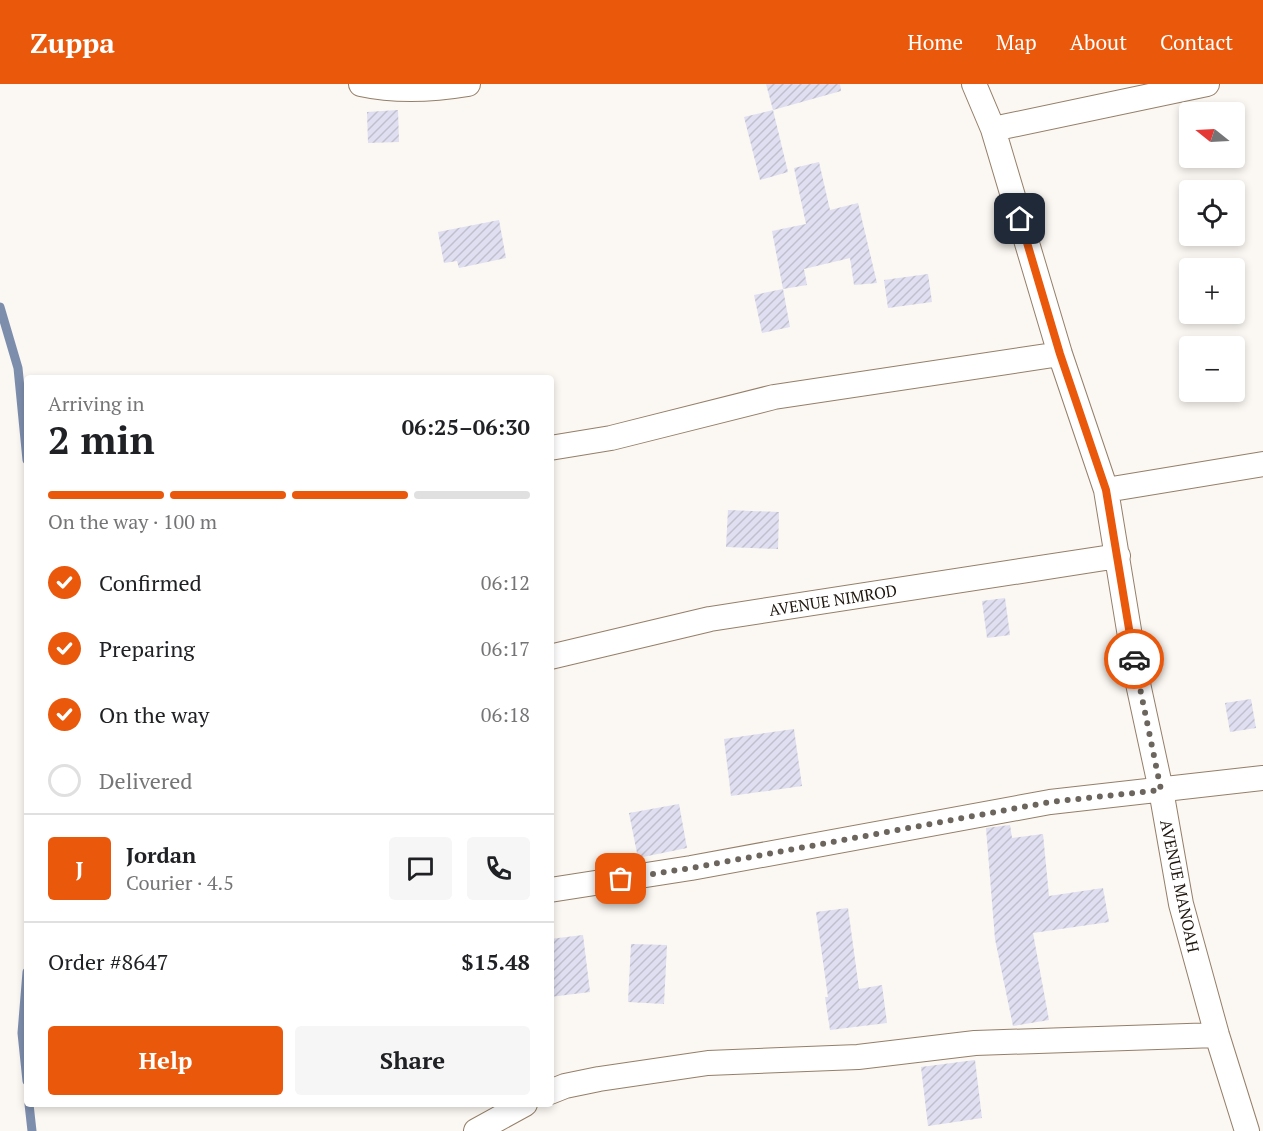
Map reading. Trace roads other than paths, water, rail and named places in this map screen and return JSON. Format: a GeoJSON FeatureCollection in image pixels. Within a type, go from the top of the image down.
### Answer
{"type":"FeatureCollection","features":[{"type":"Feature","properties":{"kind":"street"},"geometry":{"type":"LineString","coordinates":[[361,84],[385,89],[421,90],[468,84]]}},
{"type":"Feature","properties":{"kind":"street","name":"AVENUE MANOAH"},"geometry":{"type":"LineString","coordinates":[[974,84],[993,129],[1060,354],[1106,490],[1137,679],[1161,790],[1181,904],[1217,1035],[1247,1131]]}},
{"type":"Feature","properties":{"kind":"street"},"geometry":{"type":"LineString","coordinates":[[993,129],[1207,84]]}},
{"type":"Feature","properties":{"kind":"street"},"geometry":{"type":"LineString","coordinates":[[554,447],[611,438],[774,397],[1060,354]]}},
{"type":"Feature","properties":{"kind":"street"},"geometry":{"type":"LineString","coordinates":[[1106,490],[1263,465]]}},
{"type":"Feature","properties":{"kind":"street","name":"AVENUE NIMROD"},"geometry":{"type":"LineString","coordinates":[[554,656],[710,619],[1118,556]]}},
{"type":"Feature","properties":{"kind":"street"},"geometry":{"type":"LineString","coordinates":[[554,889],[691,868],[1050,802],[1263,778]]}},
{"type":"Feature","properties":{"kind":"street"},"geometry":{"type":"LineString","coordinates":[[554,1090],[565,1086],[708,1063],[858,1057],[975,1043],[1217,1035]]}},
{"type":"Feature","properties":{"kind":"street"},"geometry":{"type":"LineString","coordinates":[[476,1131],[520,1107]]}},
{"type":"Feature","properties":{"kind":"waterway"},"geometry":{"type":"LineString","coordinates":[[0,307],[18,368],[24,429]]}},
{"type":"Feature","properties":{"kind":"waterway"},"geometry":{"type":"LineString","coordinates":[[24,1009],[22,1033],[24,1052]]}},
{"type":"Feature","properties":{"kind":"waterway"},"geometry":{"type":"LineString","coordinates":[[29,1107],[32,1131]]}}]}
